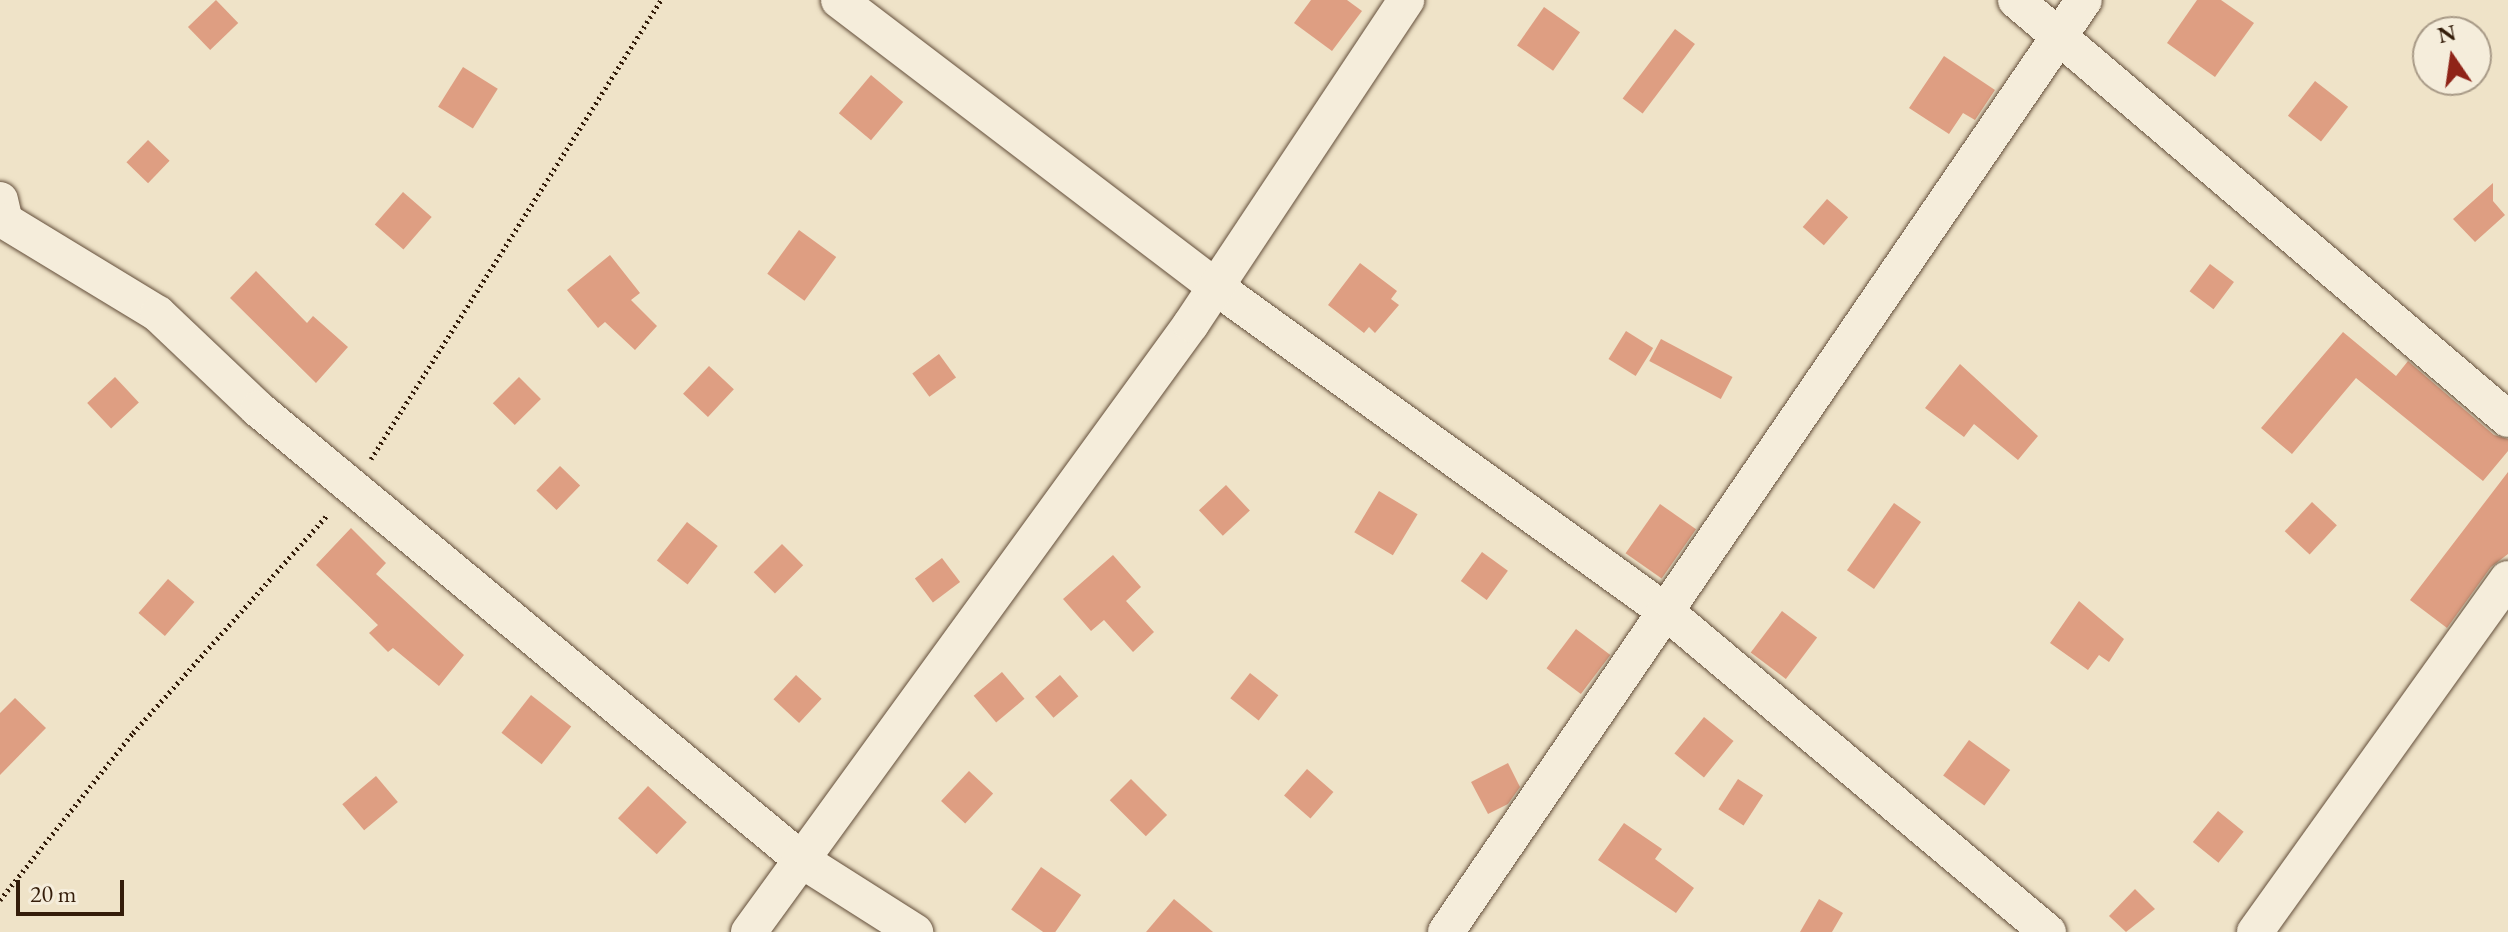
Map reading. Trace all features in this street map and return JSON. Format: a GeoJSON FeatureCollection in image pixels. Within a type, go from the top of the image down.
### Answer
{"type":"FeatureCollection","features":[{"type":"Feature","properties":{"kind":"street"},"geometry":{"type":"LineString","coordinates":[[839,0],[1216,287],[1665,611],[2048,932]]}},
{"type":"Feature","properties":{"kind":"street"},"geometry":{"type":"LineString","coordinates":[[749,932],[1216,287],[1406,0]]}},
{"type":"Feature","properties":{"kind":"street"},"geometry":{"type":"LineString","coordinates":[[2016,0],[2062,33],[2508,419]]}},
{"type":"Feature","properties":{"kind":"street"},"geometry":{"type":"LineString","coordinates":[[1446,932],[2084,0]]}},
{"type":"Feature","properties":{"kind":"street"},"geometry":{"type":"LineString","coordinates":[[0,200],[5,221],[158,314],[258,409],[803,861],[915,932]]}},
{"type":"Feature","properties":{"kind":"street"},"geometry":{"type":"LineString","coordinates":[[2255,932],[2508,579]]}},
{"type":"Feature","properties":{"kind":"building"},"geometry":{"type":"Polygon","coordinates":[[[216,0],[238,23],[210,50],[188,27],[216,0]]]}},
{"type":"Feature","properties":{"kind":"building"},"geometry":{"type":"Polygon","coordinates":[[[1311,0],[1347,0],[1362,11],[1332,51],[1294,23],[1311,0]]]}},
{"type":"Feature","properties":{"kind":"building"},"geometry":{"type":"Polygon","coordinates":[[[2197,0],[2221,0],[2254,23],[2215,77],[2167,43],[2197,0]]]}},
{"type":"Feature","properties":{"kind":"building"},"geometry":{"type":"Polygon","coordinates":[[[1544,7],[1580,32],[1553,71],[1517,46],[1544,7]]]}},
{"type":"Feature","properties":{"kind":"building"},"geometry":{"type":"Polygon","coordinates":[[[1675,29],[1695,44],[1643,114],[1623,98],[1675,29]]]}},
{"type":"Feature","properties":{"kind":"building"},"geometry":{"type":"Polygon","coordinates":[[[1944,56],[1995,90],[1975,120],[1963,113],[1949,134],[1909,108],[1944,56]]]}},
{"type":"Feature","properties":{"kind":"building"},"geometry":{"type":"Polygon","coordinates":[[[463,67],[498,89],[473,129],[438,107],[463,67]]]}},
{"type":"Feature","properties":{"kind":"building"},"geometry":{"type":"Polygon","coordinates":[[[871,75],[903,102],[871,140],[839,113],[871,75]]]}},
{"type":"Feature","properties":{"kind":"building"},"geometry":{"type":"Polygon","coordinates":[[[2315,81],[2348,107],[2321,142],[2288,116],[2315,81]]]}},
{"type":"Feature","properties":{"kind":"building"},"geometry":{"type":"Polygon","coordinates":[[[148,140],[170,161],[148,183],[126,162],[148,140]]]}},
{"type":"Feature","properties":{"kind":"building"},"geometry":{"type":"Polygon","coordinates":[[[2493,183],[2493,201],[2505,215],[2475,242],[2453,219],[2493,183]]]}},
{"type":"Feature","properties":{"kind":"building"},"geometry":{"type":"Polygon","coordinates":[[[403,192],[432,217],[403,249],[375,224],[403,192]]]}},
{"type":"Feature","properties":{"kind":"building"},"geometry":{"type":"Polygon","coordinates":[[[1827,199],[1848,217],[1824,245],[1803,227],[1827,199]]]}},
{"type":"Feature","properties":{"kind":"building"},"geometry":{"type":"Polygon","coordinates":[[[799,230],[836,257],[804,301],[767,274],[799,230]]]}},
{"type":"Feature","properties":{"kind":"building"},"geometry":{"type":"Polygon","coordinates":[[[610,255],[640,293],[631,300],[657,326],[635,350],[605,322],[598,328],[567,290],[610,255]]]}},
{"type":"Feature","properties":{"kind":"building"},"geometry":{"type":"Polygon","coordinates":[[[1360,263],[1397,291],[1391,299],[1399,305],[1375,333],[1369,327],[1364,333],[1328,305],[1360,263]]]}},
{"type":"Feature","properties":{"kind":"building"},"geometry":{"type":"Polygon","coordinates":[[[2210,264],[2234,282],[2213,309],[2190,291],[2210,264]]]}},
{"type":"Feature","properties":{"kind":"building"},"geometry":{"type":"Polygon","coordinates":[[[256,271],[307,323],[313,316],[348,347],[316,383],[230,298],[256,271]]]}},
{"type":"Feature","properties":{"kind":"building"},"geometry":{"type":"Polygon","coordinates":[[[1626,331],[1653,348],[1636,376],[1609,359],[1626,331]]]}},
{"type":"Feature","properties":{"kind":"building"},"geometry":{"type":"Polygon","coordinates":[[[2343,332],[2396,376],[2408,361],[2494,435],[2508,439],[2508,451],[2483,481],[2356,378],[2292,454],[2261,428],[2343,332]]]}},
{"type":"Feature","properties":{"kind":"building"},"geometry":{"type":"Polygon","coordinates":[[[1661,339],[1733,377],[1721,399],[1649,361],[1661,339]]]}},
{"type":"Feature","properties":{"kind":"building"},"geometry":{"type":"Polygon","coordinates":[[[939,354],[956,377],[929,397],[912,373],[939,354]]]}},
{"type":"Feature","properties":{"kind":"building"},"geometry":{"type":"Polygon","coordinates":[[[1960,364],[2038,436],[2018,460],[1974,424],[1964,437],[1925,408],[1960,364]]]}},
{"type":"Feature","properties":{"kind":"building"},"geometry":{"type":"Polygon","coordinates":[[[709,366],[734,389],[708,417],[683,394],[709,366]]]}},
{"type":"Feature","properties":{"kind":"building"},"geometry":{"type":"Polygon","coordinates":[[[115,377],[139,403],[111,429],[87,403],[115,377]]]}},
{"type":"Feature","properties":{"kind":"building"},"geometry":{"type":"Polygon","coordinates":[[[519,377],[541,399],[515,425],[493,403],[519,377]]]}},
{"type":"Feature","properties":{"kind":"building"},"geometry":{"type":"Polygon","coordinates":[[[560,466],[580,485],[557,510],[536,490],[560,466]]]}},
{"type":"Feature","properties":{"kind":"building"},"geometry":{"type":"Polygon","coordinates":[[[2508,472],[2508,554],[2491,567],[2447,628],[2410,600],[2508,472]]]}},
{"type":"Feature","properties":{"kind":"building"},"geometry":{"type":"Polygon","coordinates":[[[1226,485],[1250,511],[1223,536],[1199,510],[1226,485]]]}},
{"type":"Feature","properties":{"kind":"building"},"geometry":{"type":"Polygon","coordinates":[[[1379,491],[1418,514],[1393,555],[1354,532],[1379,491]]]}},
{"type":"Feature","properties":{"kind":"building"},"geometry":{"type":"Polygon","coordinates":[[[2312,502],[2337,525],[2310,554],[2285,531],[2312,502]]]}},
{"type":"Feature","properties":{"kind":"building"},"geometry":{"type":"Polygon","coordinates":[[[1894,503],[1921,522],[1874,589],[1847,570],[1894,503]]]}},
{"type":"Feature","properties":{"kind":"building"},"geometry":{"type":"Polygon","coordinates":[[[1660,504],[1696,529],[1662,578],[1626,553],[1660,504]]]}},
{"type":"Feature","properties":{"kind":"building"},"geometry":{"type":"Polygon","coordinates":[[[687,522],[718,546],[688,585],[657,561],[687,522]]]}},
{"type":"Feature","properties":{"kind":"building"},"geometry":{"type":"Polygon","coordinates":[[[351,528],[386,563],[376,574],[464,655],[439,686],[393,648],[388,652],[369,633],[378,625],[316,565],[351,528]]]}},
{"type":"Feature","properties":{"kind":"building"},"geometry":{"type":"Polygon","coordinates":[[[782,544],[803,565],[775,593],[754,572],[782,544]]]}},
{"type":"Feature","properties":{"kind":"building"},"geometry":{"type":"Polygon","coordinates":[[[1482,552],[1508,571],[1487,600],[1461,581],[1482,552]]]}},
{"type":"Feature","properties":{"kind":"building"},"geometry":{"type":"Polygon","coordinates":[[[1113,555],[1141,587],[1126,601],[1154,632],[1133,652],[1104,620],[1091,631],[1063,599],[1113,555]]]}},
{"type":"Feature","properties":{"kind":"building"},"geometry":{"type":"Polygon","coordinates":[[[942,558],[960,582],[933,602],[915,578],[942,558]]]}},
{"type":"Feature","properties":{"kind":"building"},"geometry":{"type":"Polygon","coordinates":[[[168,579],[194,602],[165,636],[138,613],[168,579]]]}},
{"type":"Feature","properties":{"kind":"building"},"geometry":{"type":"Polygon","coordinates":[[[2079,601],[2124,639],[2109,662],[2099,655],[2088,670],[2050,643],[2079,601]]]}},
{"type":"Feature","properties":{"kind":"building"},"geometry":{"type":"Polygon","coordinates":[[[1782,611],[1817,637],[1786,679],[1751,653],[1782,611]]]}},
{"type":"Feature","properties":{"kind":"building"},"geometry":{"type":"Polygon","coordinates":[[[1576,629],[1610,655],[1581,694],[1547,668],[1576,629]]]}},
{"type":"Feature","properties":{"kind":"building"},"geometry":{"type":"Polygon","coordinates":[[[1002,672],[1024,699],[996,723],[974,696],[1002,672]]]}},
{"type":"Feature","properties":{"kind":"building"},"geometry":{"type":"Polygon","coordinates":[[[1250,673],[1278,695],[1259,720],[1230,698],[1250,673]]]}},
{"type":"Feature","properties":{"kind":"building"},"geometry":{"type":"Polygon","coordinates":[[[796,675],[822,699],[799,723],[773,699],[796,675]]]}},
{"type":"Feature","properties":{"kind":"building"},"geometry":{"type":"Polygon","coordinates":[[[1060,675],[1078,696],[1053,718],[1035,697],[1060,675]]]}},
{"type":"Feature","properties":{"kind":"building"},"geometry":{"type":"Polygon","coordinates":[[[531,695],[571,726],[542,764],[501,733],[531,695]]]}},
{"type":"Feature","properties":{"kind":"building"},"geometry":{"type":"Polygon","coordinates":[[[15,698],[46,728],[0,775],[0,713],[15,698]]]}},
{"type":"Feature","properties":{"kind":"building"},"geometry":{"type":"Polygon","coordinates":[[[1704,717],[1734,741],[1704,777],[1674,754],[1704,717]]]}},
{"type":"Feature","properties":{"kind":"building"},"geometry":{"type":"Polygon","coordinates":[[[1969,740],[2010,770],[1984,806],[1943,776],[1969,740]]]}},
{"type":"Feature","properties":{"kind":"building"},"geometry":{"type":"Polygon","coordinates":[[[1508,763],[1520,787],[1508,804],[1488,814],[1471,782],[1508,763]]]}},
{"type":"Feature","properties":{"kind":"building"},"geometry":{"type":"Polygon","coordinates":[[[1307,769],[1333,792],[1310,818],[1284,795],[1307,769]]]}},
{"type":"Feature","properties":{"kind":"building"},"geometry":{"type":"Polygon","coordinates":[[[969,771],[993,794],[965,823],[941,801],[969,771]]]}},
{"type":"Feature","properties":{"kind":"building"},"geometry":{"type":"Polygon","coordinates":[[[376,776],[398,802],[364,830],[342,804],[376,776]]]}},
{"type":"Feature","properties":{"kind":"building"},"geometry":{"type":"Polygon","coordinates":[[[1131,779],[1167,815],[1146,836],[1110,800],[1131,779]]]}},
{"type":"Feature","properties":{"kind":"building"},"geometry":{"type":"Polygon","coordinates":[[[1738,779],[1763,795],[1744,826],[1718,809],[1738,779]]]}},
{"type":"Feature","properties":{"kind":"building"},"geometry":{"type":"Polygon","coordinates":[[[648,786],[687,822],[657,854],[618,818],[648,786]]]}},
{"type":"Feature","properties":{"kind":"building"},"geometry":{"type":"Polygon","coordinates":[[[2218,811],[2244,832],[2218,863],[2193,842],[2218,811]]]}},
{"type":"Feature","properties":{"kind":"building"},"geometry":{"type":"Polygon","coordinates":[[[1624,823],[1662,849],[1655,859],[1694,888],[1676,913],[1598,860],[1624,823]]]}},
{"type":"Feature","properties":{"kind":"building"},"geometry":{"type":"Polygon","coordinates":[[[1041,867],[1081,895],[1055,932],[1043,932],[1011,910],[1041,867]]]}},
{"type":"Feature","properties":{"kind":"building"},"geometry":{"type":"Polygon","coordinates":[[[2135,889],[2155,909],[2126,932],[2109,916],[2135,889]]]}},
{"type":"Feature","properties":{"kind":"building"},"geometry":{"type":"Polygon","coordinates":[[[1174,899],[1213,932],[1146,932],[1174,899]]]}},
{"type":"Feature","properties":{"kind":"building"},"geometry":{"type":"Polygon","coordinates":[[[1819,899],[1843,913],[1832,932],[1800,932],[1819,899]]]}}]}
